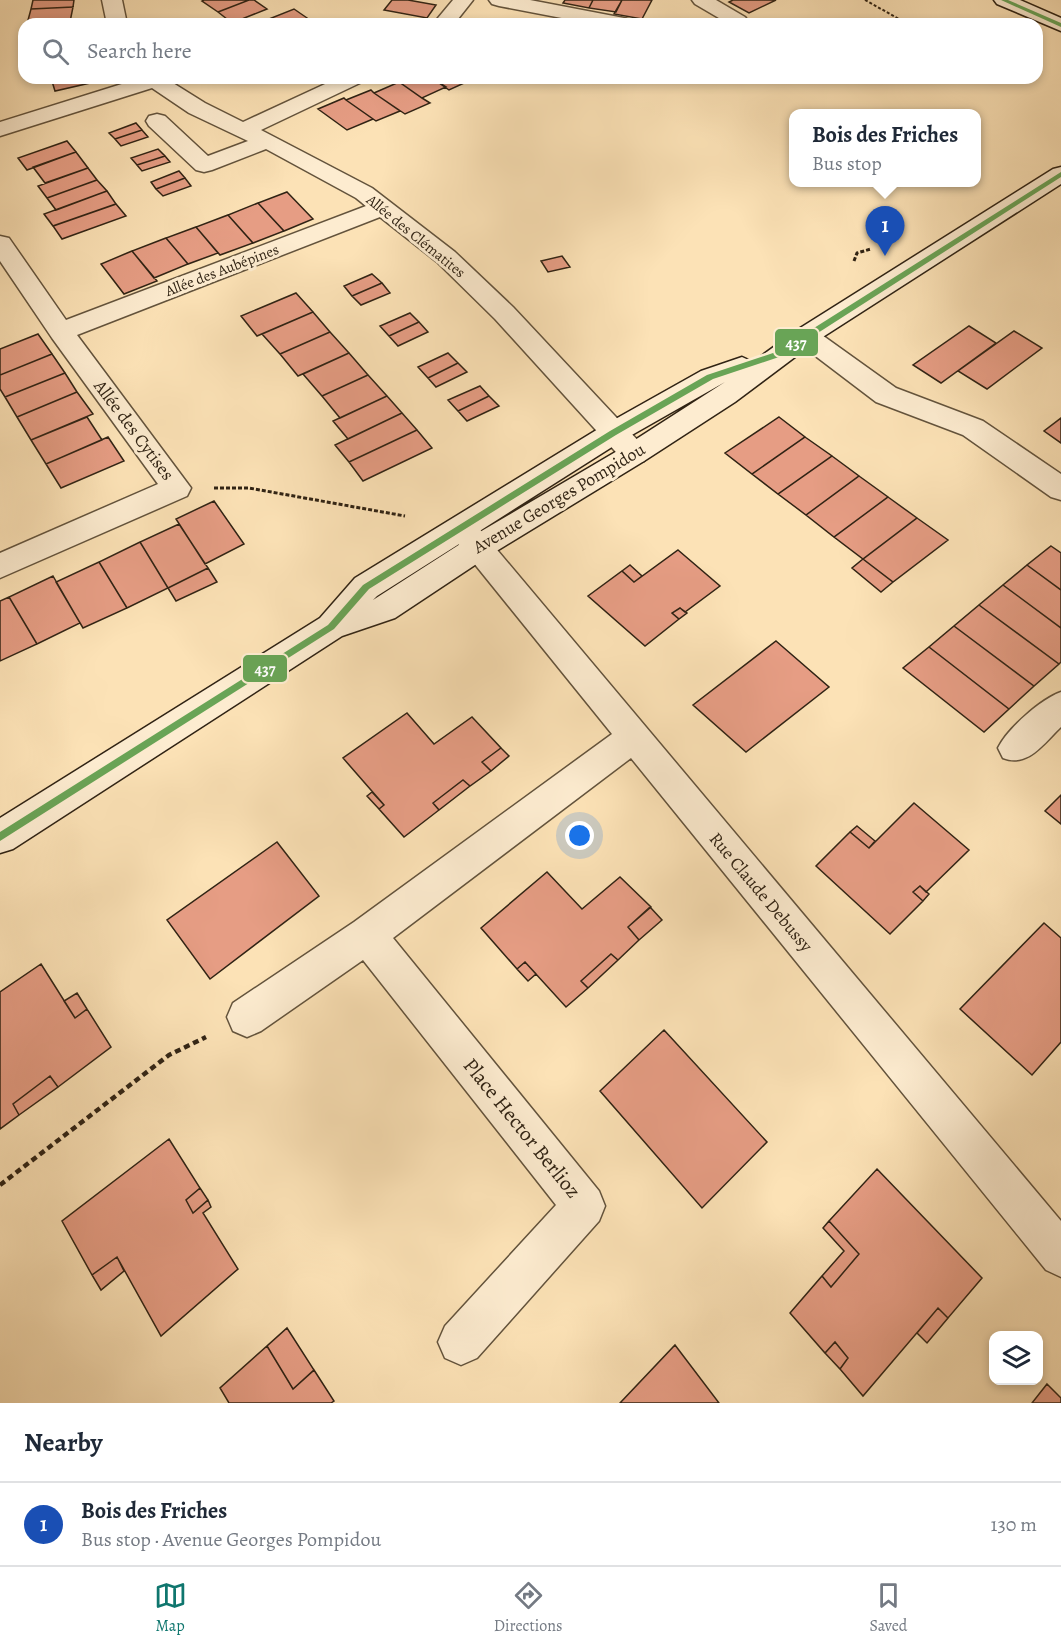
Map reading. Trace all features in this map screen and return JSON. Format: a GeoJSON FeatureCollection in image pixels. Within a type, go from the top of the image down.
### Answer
{"type":"FeatureCollection","features":[{"type":"Feature","properties":{"kind":"street"},"geometry":{"type":"LineString","coordinates":[[112,0],[116,18]]}},
{"type":"Feature","properties":{"kind":"street"},"geometry":{"type":"LineString","coordinates":[[448,18],[463,0]]}},
{"type":"Feature","properties":{"kind":"street"},"geometry":{"type":"LineString","coordinates":[[499,0],[593,18]]}},
{"type":"Feature","properties":{"kind":"street"},"geometry":{"type":"LineString","coordinates":[[702,0],[733,18]]}},
{"type":"Feature","properties":{"kind":"street"},"geometry":{"type":"LineString","coordinates":[[1004,0],[1061,25]]}},
{"type":"Feature","properties":{"kind":"street"},"geometry":{"type":"LineString","coordinates":[[0,129],[140,84]]}},
{"type":"Feature","properties":{"kind":"street","name":"Allée des Clématites"},"geometry":{"type":"LineString","coordinates":[[158,84],[197,108],[364,194],[446,257],[488,297],[634,454]]}},
{"type":"Feature","properties":{"kind":"street"},"geometry":{"type":"LineString","coordinates":[[308,84],[321,93]]}},
{"type":"Feature","properties":{"kind":"street"},"geometry":{"type":"LineString","coordinates":[[157,121],[204,165],[253,148],[253,135],[321,93],[341,84]]}},
{"type":"Feature","properties":{"kind":"street","name":"Avenue Georges Pompidou"},"geometry":{"type":"LineString","coordinates":[[470,537],[634,454],[724,395],[806,336],[1061,174]]}},
{"type":"Feature","properties":{"kind":"street","name":"Allée des Aubépines"},"geometry":{"type":"LineString","coordinates":[[61,332],[382,208]]}},
{"type":"Feature","properties":{"kind":"street","name":"Allée des Cytises"},"geometry":{"type":"LineString","coordinates":[[0,243],[61,332],[177,488],[0,566]]}},
{"type":"Feature","properties":{"kind":"street"},"geometry":{"type":"LineString","coordinates":[[806,336],[886,395],[973,428],[1061,489]]}},
{"type":"Feature","properties":{"kind":"street","name":"Avenue Georges Pompidou"},"geometry":{"type":"LineString","coordinates":[[0,837],[331,627],[384,609],[470,537],[613,434],[710,376],[779,354]]}},
{"type":"Feature","properties":{"kind":"street","name":"Rue Claude Debussy"},"geometry":{"type":"LineString","coordinates":[[470,537],[1061,1255]]}},
{"type":"Feature","properties":{"kind":"street"},"geometry":{"type":"LineString","coordinates":[[1015,748],[1061,706]]}},
{"type":"Feature","properties":{"kind":"street"},"geometry":{"type":"LineString","coordinates":[[247,1017],[367,935],[633,737]]}},
{"type":"Feature","properties":{"kind":"street","name":"Place Hector Berlioz"},"geometry":{"type":"LineString","coordinates":[[367,935],[584,1206],[461,1342]]}},
{"type":"Feature","properties":{"kind":"path"},"geometry":{"type":"LineString","coordinates":[[866,0],[898,18]]}},
{"type":"Feature","properties":{"kind":"path"},"geometry":{"type":"LineString","coordinates":[[177,488],[249,488],[406,516]]}},
{"type":"Feature","properties":{"kind":"path"},"geometry":{"type":"LineString","coordinates":[[0,1185],[169,1055],[247,1017]]}},
{"type":"Feature","properties":{"kind":"building"},"geometry":{"type":"Polygon","coordinates":[[[33,0],[74,0],[73,7],[31,9],[33,0]]]}},
{"type":"Feature","properties":{"kind":"building"},"geometry":{"type":"Polygon","coordinates":[[[249,0],[218,12],[202,1],[249,0]]]}},
{"type":"Feature","properties":{"kind":"building"},"geometry":{"type":"Polygon","coordinates":[[[249,0],[254,0],[267,9],[244,18],[226,18],[218,12],[249,0]]]}},
{"type":"Feature","properties":{"kind":"building"},"geometry":{"type":"Polygon","coordinates":[[[392,0],[408,0],[436,5],[427,18],[384,10],[392,0]]]}},
{"type":"Feature","properties":{"kind":"building"},"geometry":{"type":"Polygon","coordinates":[[[565,0],[593,0],[589,8],[563,3],[565,0]]]}},
{"type":"Feature","properties":{"kind":"building"},"geometry":{"type":"Polygon","coordinates":[[[593,0],[622,0],[616,12],[589,8],[593,0]]]}},
{"type":"Feature","properties":{"kind":"building"},"geometry":{"type":"Polygon","coordinates":[[[622,0],[652,0],[643,18],[614,14],[622,0]]]}},
{"type":"Feature","properties":{"kind":"building"},"geometry":{"type":"Polygon","coordinates":[[[733,0],[776,0],[749,13],[729,2],[733,0]]]}},
{"type":"Feature","properties":{"kind":"building"},"geometry":{"type":"Polygon","coordinates":[[[73,7],[71,18],[29,18],[31,9],[73,7]]]}},
{"type":"Feature","properties":{"kind":"building"},"geometry":{"type":"Polygon","coordinates":[[[294,9],[307,18],[272,18],[294,9]]]}},
{"type":"Feature","properties":{"kind":"building"},"geometry":{"type":"Polygon","coordinates":[[[53,84],[86,84],[55,91],[53,84]]]}},
{"type":"Feature","properties":{"kind":"building"},"geometry":{"type":"Polygon","coordinates":[[[394,84],[402,84],[430,103],[405,114],[374,93],[394,84]]]}},
{"type":"Feature","properties":{"kind":"building"},"geometry":{"type":"Polygon","coordinates":[[[402,84],[441,84],[446,87],[422,98],[402,84]]]}},
{"type":"Feature","properties":{"kind":"building"},"geometry":{"type":"Polygon","coordinates":[[[440,84],[462,84],[449,90],[440,84]]]}},
{"type":"Feature","properties":{"kind":"building"},"geometry":{"type":"Polygon","coordinates":[[[371,90],[400,111],[376,121],[346,100],[371,90]]]}},
{"type":"Feature","properties":{"kind":"building"},"geometry":{"type":"Polygon","coordinates":[[[344,98],[373,119],[347,130],[318,109],[344,98]]]}},
{"type":"Feature","properties":{"kind":"building"},"geometry":{"type":"Polygon","coordinates":[[[136,123],[142,130],[115,139],[109,133],[136,123]]]}},
{"type":"Feature","properties":{"kind":"building"},"geometry":{"type":"Polygon","coordinates":[[[142,130],[148,137],[121,146],[115,139],[142,130]]]}},
{"type":"Feature","properties":{"kind":"building"},"geometry":{"type":"Polygon","coordinates":[[[67,141],[76,152],[27,170],[18,158],[67,141]]]}},
{"type":"Feature","properties":{"kind":"building"},"geometry":{"type":"Polygon","coordinates":[[[158,149],[165,156],[137,165],[131,158],[158,149]]]}},
{"type":"Feature","properties":{"kind":"building"},"geometry":{"type":"Polygon","coordinates":[[[76,152],[88,168],[45,183],[33,167],[76,152]]]}},
{"type":"Feature","properties":{"kind":"building"},"geometry":{"type":"Polygon","coordinates":[[[165,156],[170,162],[142,171],[137,165],[165,156]]]}},
{"type":"Feature","properties":{"kind":"building"},"geometry":{"type":"Polygon","coordinates":[[[88,168],[97,180],[47,198],[38,186],[88,168]]]}},
{"type":"Feature","properties":{"kind":"building"},"geometry":{"type":"Polygon","coordinates":[[[179,171],[185,178],[156,189],[151,182],[179,171]]]}},
{"type":"Feature","properties":{"kind":"building"},"geometry":{"type":"Polygon","coordinates":[[[185,178],[191,186],[163,196],[156,189],[185,178]]]}},
{"type":"Feature","properties":{"kind":"building"},"geometry":{"type":"Polygon","coordinates":[[[97,180],[107,191],[56,210],[47,198],[97,180]]]}},
{"type":"Feature","properties":{"kind":"building"},"geometry":{"type":"Polygon","coordinates":[[[107,191],[116,204],[53,226],[44,214],[107,191]]]}},
{"type":"Feature","properties":{"kind":"building"},"geometry":{"type":"Polygon","coordinates":[[[287,192],[313,219],[284,231],[258,203],[287,192]]]}},
{"type":"Feature","properties":{"kind":"building"},"geometry":{"type":"Polygon","coordinates":[[[258,203],[284,231],[253,243],[228,215],[258,203]]]}},
{"type":"Feature","properties":{"kind":"building"},"geometry":{"type":"Polygon","coordinates":[[[116,204],[126,216],[62,239],[53,226],[116,204]]]}},
{"type":"Feature","properties":{"kind":"building"},"geometry":{"type":"Polygon","coordinates":[[[228,215],[253,243],[220,255],[196,227],[228,215]]]}},
{"type":"Feature","properties":{"kind":"building"},"geometry":{"type":"Polygon","coordinates":[[[196,227],[218,253],[188,264],[166,238],[196,227]]]}},
{"type":"Feature","properties":{"kind":"building"},"geometry":{"type":"Polygon","coordinates":[[[166,238],[188,264],[154,278],[132,251],[166,238]]]}},
{"type":"Feature","properties":{"kind":"building"},"geometry":{"type":"Polygon","coordinates":[[[132,251],[157,281],[124,294],[101,264],[132,251]]]}},
{"type":"Feature","properties":{"kind":"building"},"geometry":{"type":"Polygon","coordinates":[[[562,256],[570,267],[548,272],[541,261],[562,256]]]}},
{"type":"Feature","properties":{"kind":"building"},"geometry":{"type":"Polygon","coordinates":[[[372,274],[382,283],[352,296],[344,286],[372,274]]]}},
{"type":"Feature","properties":{"kind":"building"},"geometry":{"type":"Polygon","coordinates":[[[382,283],[390,293],[361,305],[352,296],[382,283]]]}},
{"type":"Feature","properties":{"kind":"building"},"geometry":{"type":"Polygon","coordinates":[[[296,293],[313,312],[257,336],[241,316],[296,293]]]}},
{"type":"Feature","properties":{"kind":"building"},"geometry":{"type":"Polygon","coordinates":[[[313,312],[330,332],[280,354],[262,334],[313,312]]]}},
{"type":"Feature","properties":{"kind":"building"},"geometry":{"type":"Polygon","coordinates":[[[410,313],[419,322],[389,336],[380,326],[410,313]]]}},
{"type":"Feature","properties":{"kind":"building"},"geometry":{"type":"Polygon","coordinates":[[[419,322],[428,332],[398,346],[389,336],[419,322]]]}},
{"type":"Feature","properties":{"kind":"building"},"geometry":{"type":"Polygon","coordinates":[[[969,326],[996,343],[941,383],[913,365],[969,326]]]}},
{"type":"Feature","properties":{"kind":"building"},"geometry":{"type":"Polygon","coordinates":[[[1014,331],[1042,348],[987,389],[958,371],[1014,331]]]}},
{"type":"Feature","properties":{"kind":"building"},"geometry":{"type":"Polygon","coordinates":[[[330,332],[349,353],[298,376],[280,354],[330,332]]]}},
{"type":"Feature","properties":{"kind":"building"},"geometry":{"type":"Polygon","coordinates":[[[38,334],[52,354],[0,375],[0,349],[38,334]]]}},
{"type":"Feature","properties":{"kind":"building"},"geometry":{"type":"Polygon","coordinates":[[[349,353],[368,375],[322,396],[303,374],[349,353]]]}},
{"type":"Feature","properties":{"kind":"building"},"geometry":{"type":"Polygon","coordinates":[[[448,353],[458,363],[428,378],[418,367],[448,353]]]}},
{"type":"Feature","properties":{"kind":"building"},"geometry":{"type":"Polygon","coordinates":[[[52,354],[65,373],[5,397],[0,389],[0,375],[52,354]]]}},
{"type":"Feature","properties":{"kind":"building"},"geometry":{"type":"Polygon","coordinates":[[[458,363],[467,372],[436,387],[428,378],[458,363]]]}},
{"type":"Feature","properties":{"kind":"building"},"geometry":{"type":"Polygon","coordinates":[[[65,373],[77,392],[17,417],[5,397],[65,373]]]}},
{"type":"Feature","properties":{"kind":"building"},"geometry":{"type":"Polygon","coordinates":[[[368,375],[387,396],[340,418],[322,396],[368,375]]]}},
{"type":"Feature","properties":{"kind":"building"},"geometry":{"type":"Polygon","coordinates":[[[480,386],[489,396],[458,411],[448,400],[480,386]]]}},
{"type":"Feature","properties":{"kind":"building"},"geometry":{"type":"Polygon","coordinates":[[[77,392],[93,414],[31,440],[17,417],[77,392]]]}},
{"type":"Feature","properties":{"kind":"building"},"geometry":{"type":"Polygon","coordinates":[[[387,396],[402,413],[348,439],[333,421],[387,396]]]}},
{"type":"Feature","properties":{"kind":"building"},"geometry":{"type":"Polygon","coordinates":[[[489,396],[499,406],[467,421],[458,411],[489,396]]]}},
{"type":"Feature","properties":{"kind":"building"},"geometry":{"type":"Polygon","coordinates":[[[402,413],[417,430],[349,462],[335,445],[402,413]]]}},
{"type":"Feature","properties":{"kind":"building"},"geometry":{"type":"Polygon","coordinates":[[[87,417],[102,440],[46,464],[31,440],[87,417]]]}},
{"type":"Feature","properties":{"kind":"building"},"geometry":{"type":"Polygon","coordinates":[[[779,417],[805,437],[752,474],[725,453],[779,417]]]}},
{"type":"Feature","properties":{"kind":"building"},"geometry":{"type":"Polygon","coordinates":[[[1061,418],[1061,443],[1044,431],[1061,418]]]}},
{"type":"Feature","properties":{"kind":"building"},"geometry":{"type":"Polygon","coordinates":[[[417,430],[432,448],[363,481],[349,462],[417,430]]]}},
{"type":"Feature","properties":{"kind":"building"},"geometry":{"type":"Polygon","coordinates":[[[108,437],[124,461],[61,488],[46,464],[108,437]]]}},
{"type":"Feature","properties":{"kind":"building"},"geometry":{"type":"Polygon","coordinates":[[[805,437],[832,456],[778,494],[752,474],[805,437]]]}},
{"type":"Feature","properties":{"kind":"building"},"geometry":{"type":"Polygon","coordinates":[[[832,456],[859,476],[806,515],[778,494],[832,456]]]}},
{"type":"Feature","properties":{"kind":"building"},"geometry":{"type":"Polygon","coordinates":[[[859,476],[888,497],[834,537],[806,515],[859,476]]]}},
{"type":"Feature","properties":{"kind":"building"},"geometry":{"type":"Polygon","coordinates":[[[888,497],[917,518],[863,559],[834,537],[888,497]]]}},
{"type":"Feature","properties":{"kind":"building"},"geometry":{"type":"Polygon","coordinates":[[[214,501],[244,544],[205,564],[176,519],[214,501]]]}},
{"type":"Feature","properties":{"kind":"building"},"geometry":{"type":"Polygon","coordinates":[[[917,518],[948,540],[893,582],[863,559],[917,518]]]}},
{"type":"Feature","properties":{"kind":"building"},"geometry":{"type":"Polygon","coordinates":[[[179,524],[208,568],[168,588],[140,542],[179,524]]]}},
{"type":"Feature","properties":{"kind":"building"},"geometry":{"type":"Polygon","coordinates":[[[140,542],[168,588],[127,608],[99,562],[140,542]]]}},
{"type":"Feature","properties":{"kind":"building"},"geometry":{"type":"Polygon","coordinates":[[[1051,546],[1061,553],[1061,590],[1027,565],[1051,546]]]}},
{"type":"Feature","properties":{"kind":"building"},"geometry":{"type":"Polygon","coordinates":[[[678,550],[720,586],[685,612],[680,608],[672,613],[679,619],[645,646],[588,596],[622,571],[634,582],[678,550]]]}},
{"type":"Feature","properties":{"kind":"building"},"geometry":{"type":"Polygon","coordinates":[[[863,559],[893,582],[881,592],[852,568],[863,559]]]}},
{"type":"Feature","properties":{"kind":"building"},"geometry":{"type":"Polygon","coordinates":[[[99,562],[127,608],[83,628],[56,582],[99,562]]]}},
{"type":"Feature","properties":{"kind":"building"},"geometry":{"type":"Polygon","coordinates":[[[630,565],[642,576],[634,582],[622,571],[630,565]]]}},
{"type":"Feature","properties":{"kind":"building"},"geometry":{"type":"Polygon","coordinates":[[[1027,565],[1061,590],[1061,628],[1003,585],[1027,565]]]}},
{"type":"Feature","properties":{"kind":"building"},"geometry":{"type":"Polygon","coordinates":[[[208,568],[217,582],[176,601],[168,588],[208,568]]]}},
{"type":"Feature","properties":{"kind":"building"},"geometry":{"type":"Polygon","coordinates":[[[53,576],[80,623],[37,644],[9,597],[53,576]]]}},
{"type":"Feature","properties":{"kind":"building"},"geometry":{"type":"Polygon","coordinates":[[[1003,585],[1061,628],[1061,662],[1059,664],[979,605],[1003,585]]]}},
{"type":"Feature","properties":{"kind":"building"},"geometry":{"type":"Polygon","coordinates":[[[9,597],[37,644],[0,661],[0,601],[9,597]]]}},
{"type":"Feature","properties":{"kind":"building"},"geometry":{"type":"Polygon","coordinates":[[[979,605],[1059,664],[1034,686],[954,626],[979,605]]]}},
{"type":"Feature","properties":{"kind":"building"},"geometry":{"type":"Polygon","coordinates":[[[680,608],[687,613],[679,619],[672,613],[680,608]]]}},
{"type":"Feature","properties":{"kind":"building"},"geometry":{"type":"Polygon","coordinates":[[[954,626],[1034,686],[1009,709],[929,647],[954,626]]]}},
{"type":"Feature","properties":{"kind":"building"},"geometry":{"type":"Polygon","coordinates":[[[776,641],[829,687],[746,752],[693,705],[776,641]]]}},
{"type":"Feature","properties":{"kind":"building"},"geometry":{"type":"Polygon","coordinates":[[[929,647],[1009,709],[984,732],[903,668],[929,647]]]}},
{"type":"Feature","properties":{"kind":"building"},"geometry":{"type":"Polygon","coordinates":[[[407,713],[434,744],[472,717],[501,748],[482,762],[491,771],[470,786],[463,780],[433,803],[439,810],[404,837],[379,809],[384,805],[343,758],[407,713]]]}},
{"type":"Feature","properties":{"kind":"building"},"geometry":{"type":"Polygon","coordinates":[[[501,748],[509,756],[491,771],[482,762],[501,748]]]}},
{"type":"Feature","properties":{"kind":"building"},"geometry":{"type":"Polygon","coordinates":[[[463,780],[470,786],[439,810],[433,803],[463,780]]]}},
{"type":"Feature","properties":{"kind":"building"},"geometry":{"type":"Polygon","coordinates":[[[372,792],[384,805],[379,809],[367,796],[372,792]]]}},
{"type":"Feature","properties":{"kind":"building"},"geometry":{"type":"Polygon","coordinates":[[[1061,795],[1061,824],[1045,811],[1061,795]]]}},
{"type":"Feature","properties":{"kind":"building"},"geometry":{"type":"Polygon","coordinates":[[[914,803],[969,850],[926,892],[920,886],[913,892],[923,901],[890,934],[816,866],[850,832],[869,848],[914,803]]]}},
{"type":"Feature","properties":{"kind":"building"},"geometry":{"type":"Polygon","coordinates":[[[857,826],[875,841],[869,848],[850,832],[857,826]]]}},
{"type":"Feature","properties":{"kind":"building"},"geometry":{"type":"Polygon","coordinates":[[[277,842],[319,896],[210,979],[167,920],[277,842]]]}},
{"type":"Feature","properties":{"kind":"building"},"geometry":{"type":"Polygon","coordinates":[[[547,872],[582,909],[620,877],[651,907],[628,927],[639,940],[618,960],[611,954],[581,981],[588,988],[566,1007],[525,962],[517,969],[481,928],[547,872]]]}},
{"type":"Feature","properties":{"kind":"building"},"geometry":{"type":"Polygon","coordinates":[[[920,886],[929,894],[923,901],[913,892],[920,886]]]}},
{"type":"Feature","properties":{"kind":"building"},"geometry":{"type":"Polygon","coordinates":[[[650,907],[662,920],[639,940],[628,927],[650,907]]]}},
{"type":"Feature","properties":{"kind":"building"},"geometry":{"type":"Polygon","coordinates":[[[1044,923],[1061,938],[1061,1042],[1032,1075],[960,1009],[1044,923]]]}},
{"type":"Feature","properties":{"kind":"building"},"geometry":{"type":"Polygon","coordinates":[[[611,954],[618,960],[588,988],[581,981],[611,954]]]}},
{"type":"Feature","properties":{"kind":"building"},"geometry":{"type":"Polygon","coordinates":[[[525,962],[536,974],[528,981],[517,969],[525,962]]]}},
{"type":"Feature","properties":{"kind":"building"},"geometry":{"type":"Polygon","coordinates":[[[41,964],[75,1018],[87,1009],[111,1047],[58,1087],[50,1076],[13,1104],[19,1115],[0,1129],[0,992],[41,964]]]}},
{"type":"Feature","properties":{"kind":"building"},"geometry":{"type":"Polygon","coordinates":[[[77,993],[87,1009],[75,1018],[64,1001],[77,993]]]}},
{"type":"Feature","properties":{"kind":"building"},"geometry":{"type":"Polygon","coordinates":[[[664,1030],[767,1142],[702,1208],[600,1091],[664,1030]]]}},
{"type":"Feature","properties":{"kind":"building"},"geometry":{"type":"Polygon","coordinates":[[[50,1076],[58,1087],[19,1115],[13,1104],[50,1076]]]}},
{"type":"Feature","properties":{"kind":"building"},"geometry":{"type":"Polygon","coordinates":[[[169,1139],[200,1188],[186,1200],[193,1213],[208,1200],[211,1207],[203,1213],[238,1269],[161,1336],[117,1257],[92,1275],[62,1221],[169,1139]]]}},
{"type":"Feature","properties":{"kind":"building"},"geometry":{"type":"Polygon","coordinates":[[[877,1169],[982,1278],[948,1318],[938,1308],[863,1396],[840,1369],[848,1358],[835,1342],[825,1353],[790,1313],[822,1276],[831,1287],[859,1254],[829,1221],[877,1169]]]}},
{"type":"Feature","properties":{"kind":"building"},"geometry":{"type":"Polygon","coordinates":[[[200,1188],[208,1200],[193,1213],[186,1200],[200,1188]]]}},
{"type":"Feature","properties":{"kind":"building"},"geometry":{"type":"Polygon","coordinates":[[[829,1221],[859,1254],[831,1287],[822,1276],[844,1251],[823,1228],[829,1221]]]}},
{"type":"Feature","properties":{"kind":"building"},"geometry":{"type":"Polygon","coordinates":[[[117,1257],[124,1271],[101,1290],[92,1275],[117,1257]]]}},
{"type":"Feature","properties":{"kind":"building"},"geometry":{"type":"Polygon","coordinates":[[[938,1308],[948,1318],[927,1343],[917,1333],[938,1308]]]}},
{"type":"Feature","properties":{"kind":"building"},"geometry":{"type":"Polygon","coordinates":[[[287,1328],[314,1370],[293,1389],[267,1346],[287,1328]]]}},
{"type":"Feature","properties":{"kind":"building"},"geometry":{"type":"Polygon","coordinates":[[[835,1342],[848,1358],[840,1369],[825,1353],[835,1342]]]}},
{"type":"Feature","properties":{"kind":"building"},"geometry":{"type":"Polygon","coordinates":[[[675,1345],[719,1403],[620,1403],[675,1345]]]}},
{"type":"Feature","properties":{"kind":"building"},"geometry":{"type":"Polygon","coordinates":[[[267,1346],[293,1389],[314,1370],[334,1401],[331,1403],[229,1403],[220,1388],[267,1346]]]}},
{"type":"Feature","properties":{"kind":"building"},"geometry":{"type":"Polygon","coordinates":[[[1047,1384],[1061,1398],[1061,1403],[1032,1403],[1047,1384]]]}},
{"type":"Feature","properties":{"kind":"transit line","name":"437"},"geometry":{"type":"LineString","coordinates":[[1004,0],[1061,25]]}},
{"type":"Feature","properties":{"kind":"transit line","name":"437"},"geometry":{"type":"LineString","coordinates":[[0,837],[331,627],[366,587],[613,433],[710,377],[779,354],[1061,174]]}},
{"type":"Feature","properties":{"kind":"place","name":"Bois des Friches"},"geometry":{"type":"Point","coordinates":[885,256]}}]}
